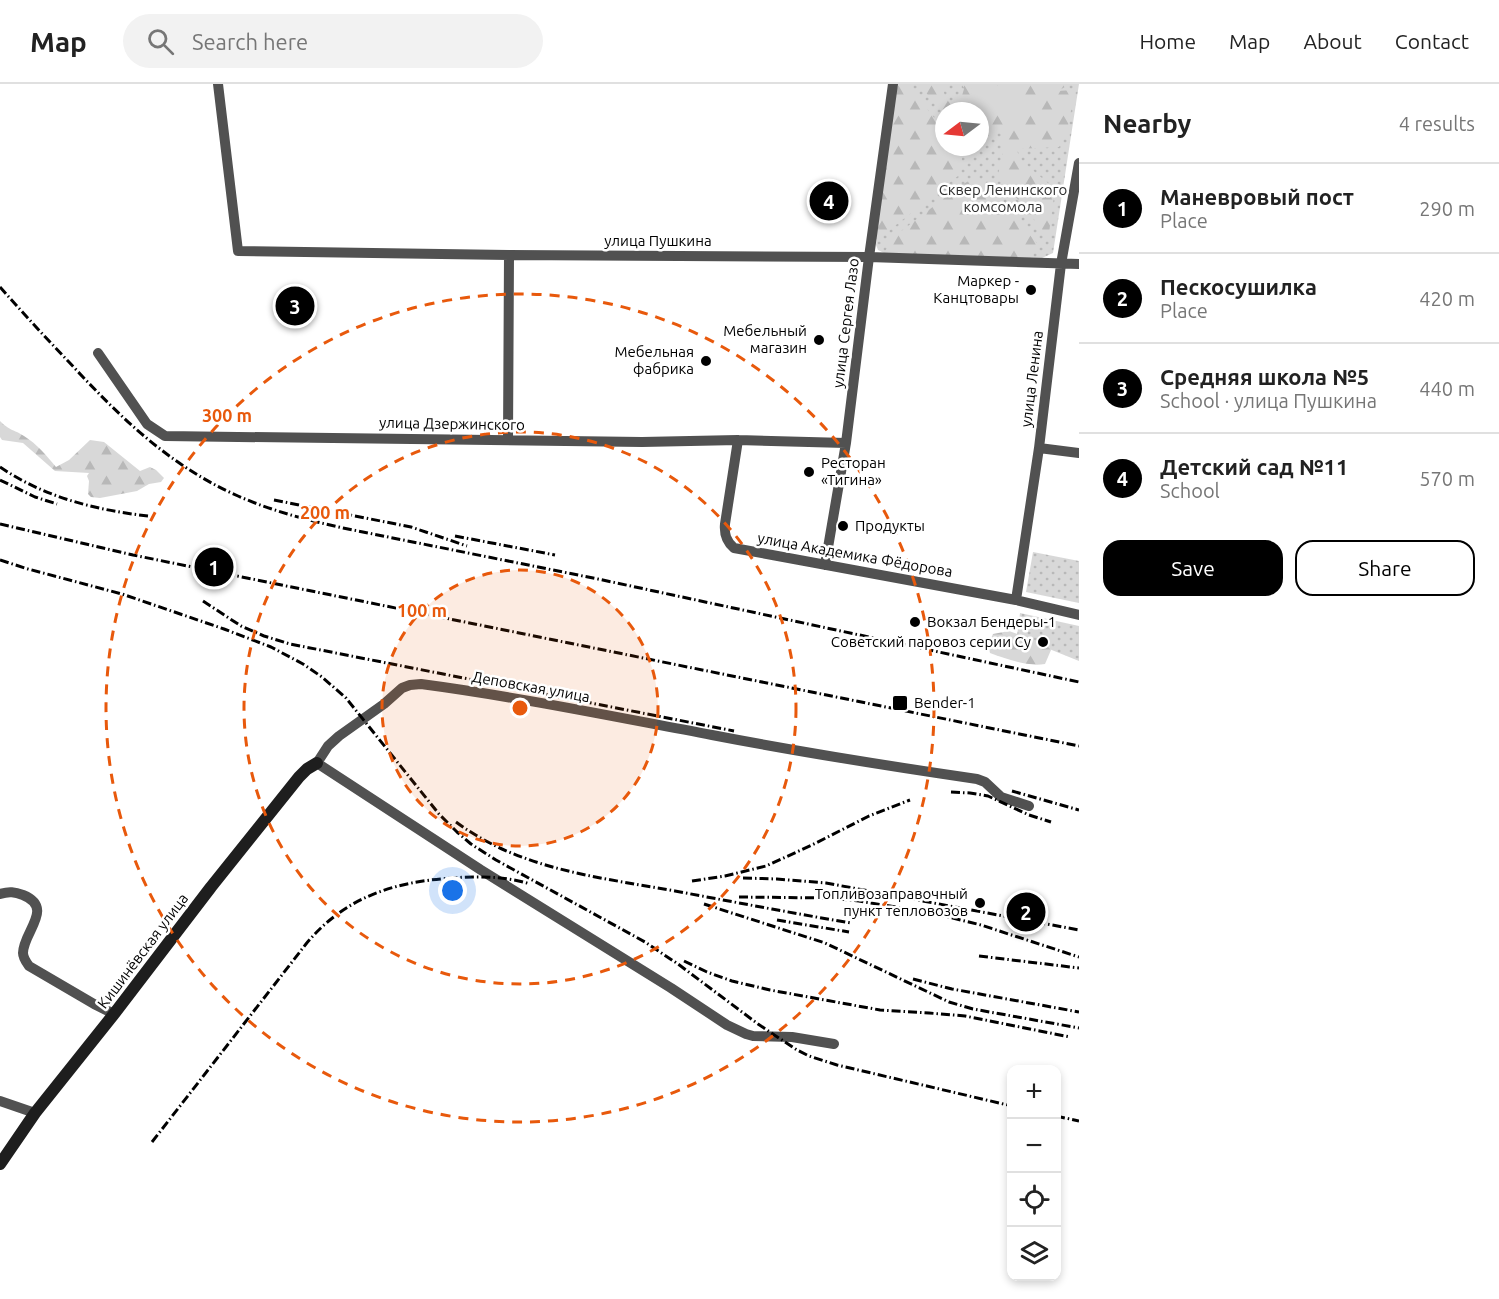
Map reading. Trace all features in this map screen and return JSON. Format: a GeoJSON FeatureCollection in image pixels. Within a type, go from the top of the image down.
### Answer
{"type":"FeatureCollection","features":[{"type":"Feature","properties":{"kind":"street","name":"улица Пушкина"},"geometry":{"type":"LineString","coordinates":[[218,84],[238,251],[869,257],[1079,264]]}},
{"type":"Feature","properties":{"kind":"street","name":"улица Сергея Лазо"},"geometry":{"type":"LineString","coordinates":[[825,565],[846,443],[893,84]]}},
{"type":"Feature","properties":{"kind":"street","name":"улица Ленина"},"geometry":{"type":"LineString","coordinates":[[1017,600],[1039,448],[1061,264],[1079,163]]}},
{"type":"Feature","properties":{"kind":"street"},"geometry":{"type":"LineString","coordinates":[[508,255],[508,439]]}},
{"type":"Feature","properties":{"kind":"street","name":"улица Дзержинского"},"geometry":{"type":"LineString","coordinates":[[98,353],[147,424],[165,436],[642,442],[738,440],[846,443]]}},
{"type":"Feature","properties":{"kind":"street","name":"улица Академика Фёдорова"},"geometry":{"type":"LineString","coordinates":[[738,440],[724,524],[724,532],[734,548],[1017,600],[1079,615]]}},
{"type":"Feature","properties":{"kind":"street"},"geometry":{"type":"LineString","coordinates":[[1039,448],[1079,453]]}},
{"type":"Feature","properties":{"kind":"street","name":"Деповская улица"},"geometry":{"type":"LineString","coordinates":[[317,762],[339,735],[384,704],[402,688],[421,684],[504,696],[806,752],[977,779],[985,782],[1001,797],[1029,806]]}},
{"type":"Feature","properties":{"kind":"street"},"geometry":{"type":"LineString","coordinates":[[317,762],[481,870],[672,988],[727,1025],[746,1035],[792,1037],[834,1044]]}},
{"type":"Feature","properties":{"kind":"street","name":"Кишинёвская улица"},"geometry":{"type":"LineString","coordinates":[[0,1164],[35,1113],[211,886],[298,777],[317,762]]}},
{"type":"Feature","properties":{"kind":"street"},"geometry":{"type":"LineString","coordinates":[[0,894],[16,892],[36,903],[38,911],[23,952],[24,960],[29,966],[114,1014]]}},
{"type":"Feature","properties":{"kind":"street"},"geometry":{"type":"LineString","coordinates":[[0,1101],[35,1113]]}},
{"type":"Feature","properties":{"kind":"green space","name":"Сквер Ленинского комсомола"},"geometry":{"type":"Polygon","coordinates":[[[896,84],[1079,84],[1053,253],[1042,258],[884,253],[878,250],[876,245],[896,84]]]}},
{"type":"Feature","properties":{"kind":"green space"},"geometry":{"type":"Polygon","coordinates":[[[896,84],[907,84],[935,119],[935,156],[962,156],[962,158],[958,176],[877,240],[875,237],[896,84]]]}},
{"type":"Feature","properties":{"kind":"green space"},"geometry":{"type":"Polygon","coordinates":[[[917,84],[948,84],[943,89],[949,102],[935,102],[917,84]]]}},
{"type":"Feature","properties":{"kind":"green space"},"geometry":{"type":"Polygon","coordinates":[[[962,84],[1070,84],[1058,91],[1073,90],[1074,95],[1067,132],[1059,147],[1016,149],[1022,161],[1055,189],[1049,233],[1045,233],[998,175],[1003,151],[1001,132],[996,128],[994,134],[989,135],[989,115],[1022,115],[972,86],[971,102],[958,102],[964,89],[962,84]]]}},
{"type":"Feature","properties":{"kind":"green space"},"geometry":{"type":"Polygon","coordinates":[[[972,86],[1022,86],[1022,115],[989,115],[989,102],[971,102],[972,86]]]}},
{"type":"Feature","properties":{"kind":"green space"},"geometry":{"type":"Polygon","coordinates":[[[972,179],[982,179],[996,193],[1040,247],[1030,258],[884,253],[889,245],[887,242],[972,179]]]}},
{"type":"Feature","properties":{"kind":"green space"},"geometry":{"type":"Polygon","coordinates":[[[0,421],[33,443],[56,467],[69,460],[90,440],[104,442],[140,471],[150,467],[164,478],[161,482],[149,484],[137,491],[100,498],[91,497],[88,494],[87,476],[89,473],[55,471],[23,443],[2,440],[0,421]]]}},
{"type":"Feature","properties":{"kind":"green space"},"geometry":{"type":"Polygon","coordinates":[[[1033,552],[1079,561],[1079,603],[1026,592],[1033,552]]]}},
{"type":"Feature","properties":{"kind":"green space"},"geometry":{"type":"Polygon","coordinates":[[[1020,613],[1079,626],[1079,661],[1017,636],[1020,613]]]}},
{"type":"Feature","properties":{"kind":"green space"},"geometry":{"type":"Polygon","coordinates":[[[1009,631],[1045,644],[1051,650],[1045,664],[1024,663],[990,653],[988,645],[993,634],[1009,631]]]}},
{"type":"Feature","properties":{"kind":"railway"},"geometry":{"type":"LineString","coordinates":[[0,287],[87,381],[146,438],[189,470],[213,484],[264,506],[343,528],[598,579],[1079,682]]}},
{"type":"Feature","properties":{"kind":"railway"},"geometry":{"type":"LineString","coordinates":[[0,467],[52,494],[89,506],[148,516]]}},
{"type":"Feature","properties":{"kind":"railway"},"geometry":{"type":"LineString","coordinates":[[0,480],[35,497],[57,504]]}},
{"type":"Feature","properties":{"kind":"railway"},"geometry":{"type":"LineString","coordinates":[[274,500],[411,527],[467,546]]}},
{"type":"Feature","properties":{"kind":"railway"},"geometry":{"type":"LineString","coordinates":[[0,524],[133,555],[1079,746]]}},
{"type":"Feature","properties":{"kind":"railway"},"geometry":{"type":"LineString","coordinates":[[455,536],[555,555]]}},
{"type":"Feature","properties":{"kind":"railway"},"geometry":{"type":"LineString","coordinates":[[0,560],[122,594],[224,629],[271,647],[303,664],[346,698],[439,814],[471,844],[645,942],[797,1050],[837,1065],[1007,1105]]}},
{"type":"Feature","properties":{"kind":"railway"},"geometry":{"type":"LineString","coordinates":[[203,601],[241,626],[290,644],[734,731]]}},
{"type":"Feature","properties":{"kind":"railway"},"geometry":{"type":"LineString","coordinates":[[1012,791],[1079,810]]}},
{"type":"Feature","properties":{"kind":"railway"},"geometry":{"type":"LineString","coordinates":[[951,792],[988,796],[1029,815],[1051,822]]}},
{"type":"Feature","properties":{"kind":"railway"},"geometry":{"type":"LineString","coordinates":[[692,881],[766,866],[869,816],[910,800]]}},
{"type":"Feature","properties":{"kind":"railway"},"geometry":{"type":"LineString","coordinates":[[456,822],[507,851],[561,869],[851,923]]}},
{"type":"Feature","properties":{"kind":"railway"},"geometry":{"type":"LineString","coordinates":[[152,1142],[306,944],[337,914],[372,895],[410,883],[462,877],[491,877],[530,884]]}},
{"type":"Feature","properties":{"kind":"railway"},"geometry":{"type":"LineString","coordinates":[[743,878],[826,883],[1079,930]]}},
{"type":"Feature","properties":{"kind":"railway"},"geometry":{"type":"LineString","coordinates":[[739,897],[830,898],[932,913],[981,925],[1079,957]]}},
{"type":"Feature","properties":{"kind":"railway"},"geometry":{"type":"LineString","coordinates":[[704,904],[825,943],[949,1002],[973,1009],[1079,1028]]}},
{"type":"Feature","properties":{"kind":"railway"},"geometry":{"type":"LineString","coordinates":[[777,920],[849,932]]}},
{"type":"Feature","properties":{"kind":"railway"},"geometry":{"type":"LineString","coordinates":[[979,956],[1079,968]]}},
{"type":"Feature","properties":{"kind":"railway"},"geometry":{"type":"LineString","coordinates":[[684,961],[732,981],[770,990],[880,1010],[965,1016],[1070,1037]]}},
{"type":"Feature","properties":{"kind":"railway"},"geometry":{"type":"LineString","coordinates":[[913,979],[952,989],[1079,1012]]}},
{"type":"Feature","properties":{"kind":"railway"},"geometry":{"type":"LineString","coordinates":[[1061,1117],[1079,1121]]}},
{"type":"Feature","properties":{"kind":"place","name":"Детский сад №11"},"geometry":{"type":"Point","coordinates":[829,201]}},
{"type":"Feature","properties":{"kind":"place","name":"Маркер - Канцтовары"},"geometry":{"type":"Point","coordinates":[1031,290]}},
{"type":"Feature","properties":{"kind":"place","name":"Средняя школа №5"},"geometry":{"type":"Point","coordinates":[295,306]}},
{"type":"Feature","properties":{"kind":"place","name":"Мебельный магазин"},"geometry":{"type":"Point","coordinates":[819,340]}},
{"type":"Feature","properties":{"kind":"place","name":"Мебельная фабрика"},"geometry":{"type":"Point","coordinates":[706,361]}},
{"type":"Feature","properties":{"kind":"place","name":"Ресторан «Тигина»"},"geometry":{"type":"Point","coordinates":[809,472]}},
{"type":"Feature","properties":{"kind":"place","name":"Продукты"},"geometry":{"type":"Point","coordinates":[843,526]}},
{"type":"Feature","properties":{"kind":"place","name":"Маневровый пост"},"geometry":{"type":"Point","coordinates":[214,567]}},
{"type":"Feature","properties":{"kind":"place","name":"Вокзал Бендеры-1"},"geometry":{"type":"Point","coordinates":[915,622]}},
{"type":"Feature","properties":{"kind":"place","name":"Советский паровоз серии Су"},"geometry":{"type":"Point","coordinates":[1043,642]}},
{"type":"Feature","properties":{"kind":"place","name":"Bender-1"},"geometry":{"type":"Point","coordinates":[900,703]}},
{"type":"Feature","properties":{"kind":"place","name":"Топливозаправочный пункт тепловозов"},"geometry":{"type":"Point","coordinates":[980,903]}},
{"type":"Feature","properties":{"kind":"place","name":"Пескосушилка"},"geometry":{"type":"Point","coordinates":[1026,912]}}]}
